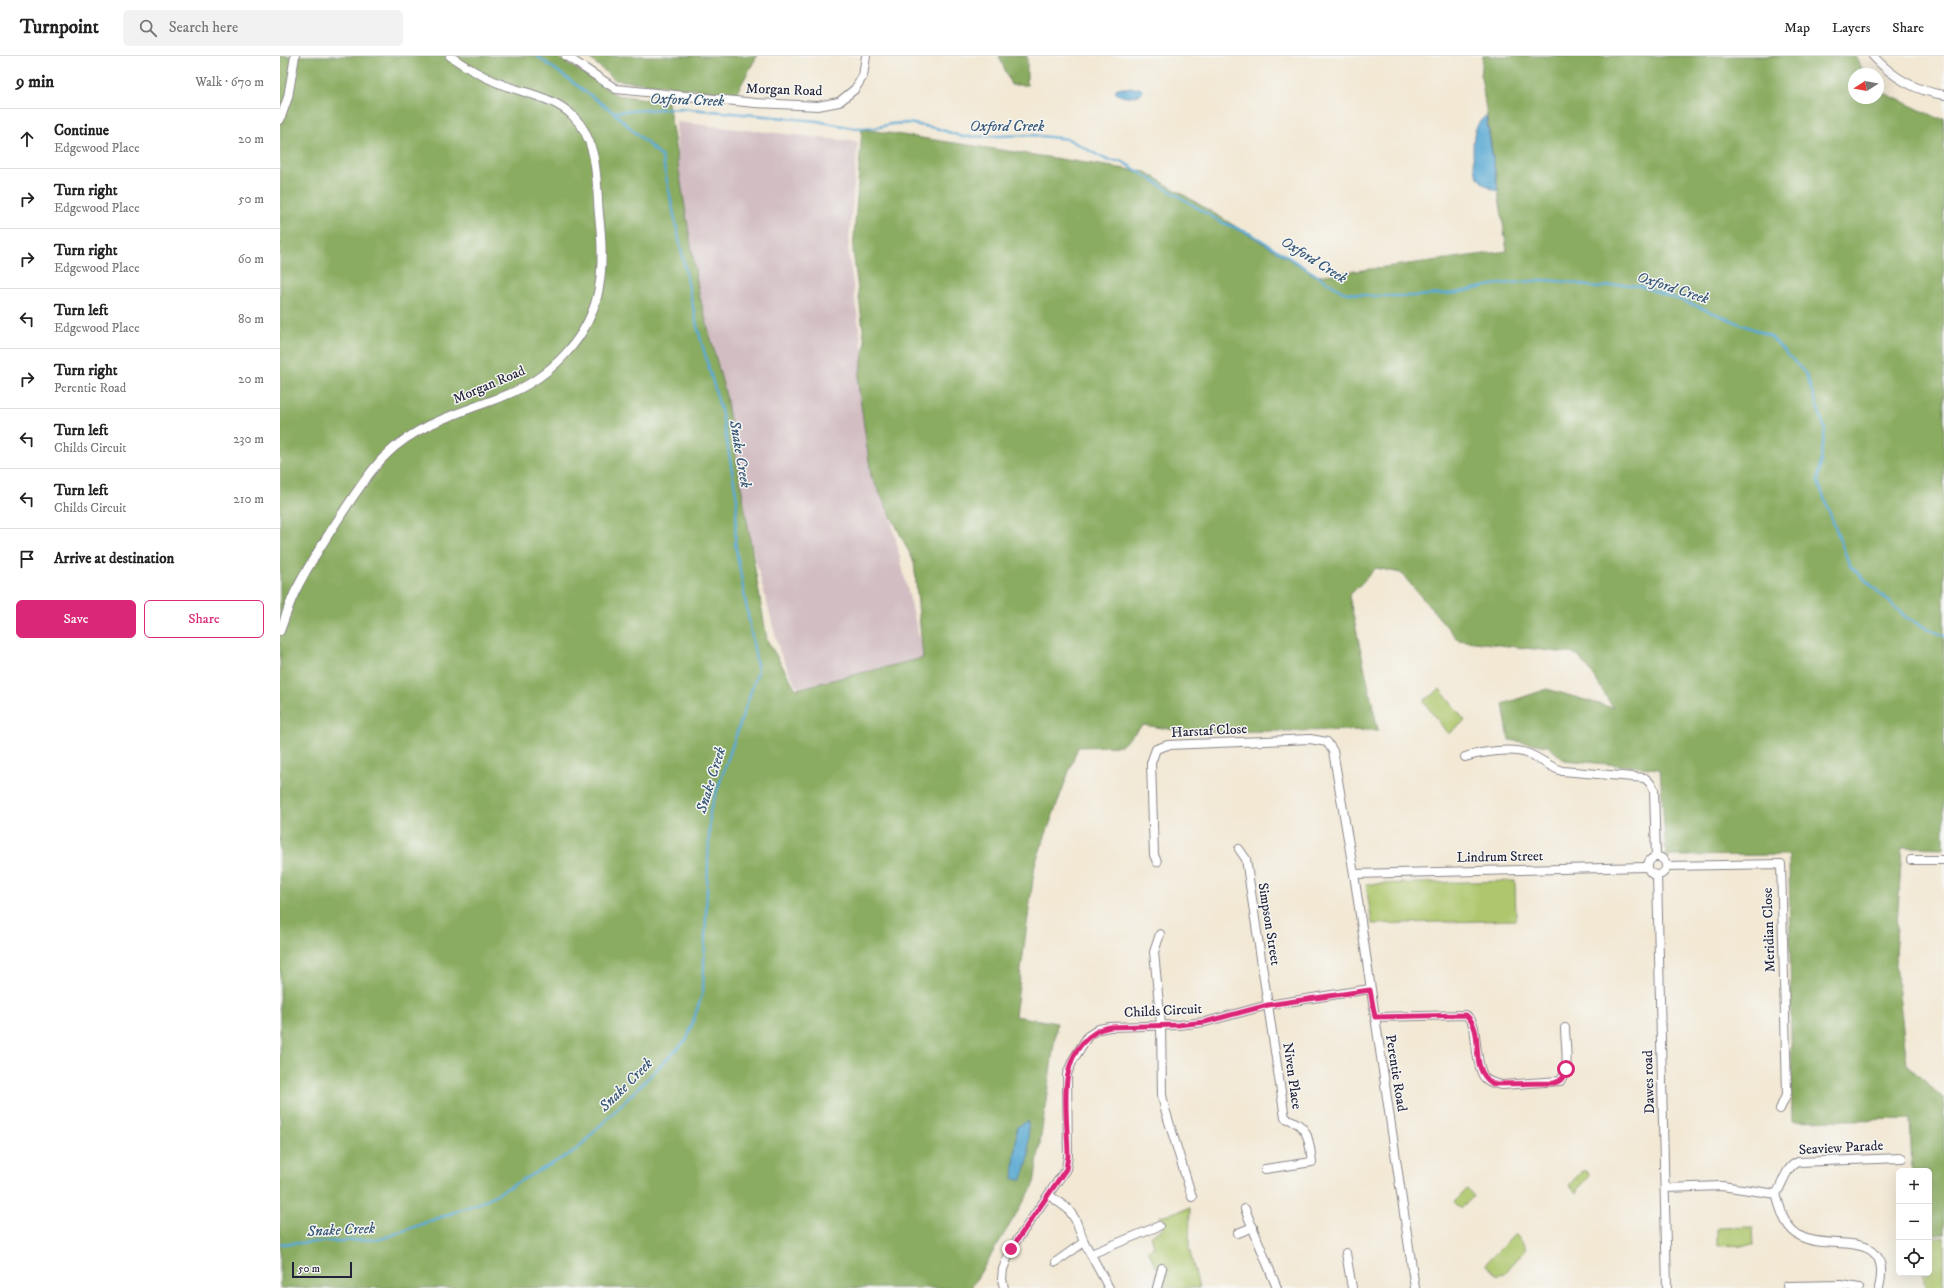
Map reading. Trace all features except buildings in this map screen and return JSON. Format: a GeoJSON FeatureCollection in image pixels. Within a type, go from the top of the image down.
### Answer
{"type":"FeatureCollection","features":[{"type":"Feature","properties":{"kind":"street"},"geometry":{"type":"LineString","coordinates":[[280,120],[288,97],[295,56]]}},
{"type":"Feature","properties":{"kind":"street","name":"Morgan Road"},"geometry":{"type":"LineString","coordinates":[[280,631],[297,587],[333,527],[364,481],[384,456],[399,442],[419,429],[448,416],[507,395],[541,376],[571,348],[586,324],[595,304],[601,270],[601,236],[594,159],[588,136],[580,123],[563,108],[550,101],[496,82],[450,56]]}},
{"type":"Feature","properties":{"kind":"street","name":"Morgan Road"},"geometry":{"type":"LineString","coordinates":[[566,56],[616,89],[694,98],[818,106],[838,102],[849,95],[860,82],[865,69],[866,56]]}},
{"type":"Feature","properties":{"kind":"street"},"geometry":{"type":"LineString","coordinates":[[1873,56],[1883,67],[1901,80],[1921,90],[1944,95]]}},
{"type":"Feature","properties":{"kind":"street","name":"Harstaf Close"},"geometry":{"type":"LineString","coordinates":[[1157,862],[1154,855],[1151,764],[1156,749],[1168,745],[1291,740],[1323,740],[1330,744]]}},
{"type":"Feature","properties":{"kind":"street","name":"Perentie Road"},"geometry":{"type":"LineString","coordinates":[[1330,744],[1333,751],[1354,874],[1415,1288]]}},
{"type":"Feature","properties":{"kind":"street"},"geometry":{"type":"LineString","coordinates":[[1465,757],[1480,752],[1516,751],[1527,753],[1551,768],[1562,771],[1644,778],[1650,783],[1654,790],[1656,857]]}},
{"type":"Feature","properties":{"kind":"street","name":"Simpson Street"},"geometry":{"type":"LineString","coordinates":[[1239,849],[1246,859],[1268,1005]]}},
{"type":"Feature","properties":{"kind":"street"},"geometry":{"type":"LineString","coordinates":[[1656,857],[1662,859],[1666,866],[1662,873],[1657,875],[1650,872],[1647,867],[1649,861],[1656,857]]}},
{"type":"Feature","properties":{"kind":"street"},"geometry":{"type":"LineString","coordinates":[[1911,860],[1944,860]]}},
{"type":"Feature","properties":{"kind":"street","name":"Meridian Close"},"geometry":{"type":"LineString","coordinates":[[1666,866],[1781,864],[1787,1093],[1780,1109]]}},
{"type":"Feature","properties":{"kind":"street","name":"Lindrum Street"},"geometry":{"type":"LineString","coordinates":[[1354,874],[1647,867]]}},
{"type":"Feature","properties":{"kind":"street","name":"Dawes road"},"geometry":{"type":"LineString","coordinates":[[1657,875],[1667,1288]]}},
{"type":"Feature","properties":{"kind":"street"},"geometry":{"type":"LineString","coordinates":[[1160,934],[1154,952],[1161,1025],[1162,1095],[1192,1198]]}},
{"type":"Feature","properties":{"kind":"street","name":"Childs Circuit"},"geometry":{"type":"LineString","coordinates":[[1004,1288],[1002,1279],[1003,1268],[1008,1254],[1066,1169],[1068,1156],[1068,1074],[1080,1046],[1088,1036],[1099,1029],[1110,1027],[1205,1022],[1268,1005],[1370,990]]}},
{"type":"Feature","properties":{"kind":"street","name":"Niven Place"},"geometry":{"type":"LineString","coordinates":[[1265,1168],[1312,1162],[1308,1134],[1296,1121],[1285,1118],[1268,1005]]}},
{"type":"Feature","properties":{"kind":"street"},"geometry":{"type":"LineString","coordinates":[[1375,1017],[1466,1015],[1472,1020],[1481,1072],[1485,1078],[1493,1084],[1502,1085],[1560,1081],[1564,1077],[1566,1069],[1565,1028]]}},
{"type":"Feature","properties":{"kind":"street","name":"Seaview Parade"},"geometry":{"type":"LineString","coordinates":[[1776,1194],[1789,1169],[1793,1164],[1798,1162],[1902,1158]]}},
{"type":"Feature","properties":{"kind":"street"},"geometry":{"type":"LineString","coordinates":[[1665,1188],[1722,1186],[1776,1194],[1782,1214],[1788,1225],[1803,1238],[1851,1243],[1863,1246],[1871,1252],[1880,1264],[1879,1288]]}},
{"type":"Feature","properties":{"kind":"street"},"geometry":{"type":"LineString","coordinates":[[1049,1195],[1068,1209],[1075,1219],[1084,1242],[1108,1288]]}},
{"type":"Feature","properties":{"kind":"street"},"geometry":{"type":"LineString","coordinates":[[1245,1209],[1277,1288]]}},
{"type":"Feature","properties":{"kind":"street"},"geometry":{"type":"LineString","coordinates":[[1090,1254],[1159,1226]]}},
{"type":"Feature","properties":{"kind":"street"},"geometry":{"type":"LineString","coordinates":[[1238,1233],[1253,1227]]}},
{"type":"Feature","properties":{"kind":"street"},"geometry":{"type":"LineString","coordinates":[[1056,1262],[1084,1242]]}},
{"type":"Feature","properties":{"kind":"street"},"geometry":{"type":"LineString","coordinates":[[1346,1253],[1352,1288]]}},
{"type":"Feature","properties":{"kind":"street"},"geometry":{"type":"LineString","coordinates":[[1157,1288],[1162,1268]]}},
{"type":"Feature","properties":{"kind":"street"},"geometry":{"type":"LineString","coordinates":[[1787,1286],[1842,1285],[1859,1288]]}},
{"type":"Feature","properties":{"kind":"shaded area"},"geometry":{"type":"Polygon","coordinates":[[[676,122],[858,142],[848,250],[881,478],[925,662],[898,670],[797,687],[780,653],[722,432],[683,305],[676,122]]]}},
{"type":"Feature","properties":{"kind":"green space"},"geometry":{"type":"Polygon","coordinates":[[[280,56],[556,56],[617,95],[668,102],[699,294],[726,396],[767,640],[796,689],[923,658],[914,562],[871,476],[858,383],[865,344],[853,251],[862,129],[1146,172],[1317,276],[1507,251],[1481,76],[1483,56],[1855,56],[1862,68],[1848,68],[1848,104],[1884,104],[1884,93],[1937,118],[1944,118],[1944,848],[1902,847],[1895,956],[1907,1065],[1944,1099],[1944,1234],[1932,1236],[1932,1168],[1912,1168],[1910,1119],[1792,1121],[1789,855],[1666,856],[1660,769],[1564,760],[1548,746],[1509,740],[1503,704],[1547,689],[1613,708],[1591,672],[1576,654],[1458,640],[1401,573],[1376,568],[1349,596],[1378,730],[1188,732],[1143,725],[1121,746],[1078,747],[1035,864],[1015,1016],[1057,1023],[1034,1185],[971,1288],[280,1288],[280,56]]]}},
{"type":"Feature","properties":{"kind":"green space"},"geometry":{"type":"Polygon","coordinates":[[[587,56],[757,56],[736,94],[615,80],[587,56]]]}},
{"type":"Feature","properties":{"kind":"green space"},"geometry":{"type":"Polygon","coordinates":[[[999,56],[1027,56],[1027,85],[1011,85],[999,56]]]}},
{"type":"Feature","properties":{"kind":"green space"},"geometry":{"type":"Polygon","coordinates":[[[1440,689],[1465,721],[1448,734],[1423,701],[1440,689]]]}},
{"type":"Feature","properties":{"kind":"green space"},"geometry":{"type":"Polygon","coordinates":[[[1515,881],[1516,920],[1372,924],[1366,884],[1515,881]]]}},
{"type":"Feature","properties":{"kind":"green space"},"geometry":{"type":"Polygon","coordinates":[[[1582,1171],[1587,1171],[1590,1176],[1576,1193],[1569,1185],[1582,1171]]]}},
{"type":"Feature","properties":{"kind":"green space"},"geometry":{"type":"Polygon","coordinates":[[[1467,1189],[1474,1196],[1461,1209],[1454,1202],[1467,1189]]]}},
{"type":"Feature","properties":{"kind":"green space"},"geometry":{"type":"Polygon","coordinates":[[[1190,1208],[1189,1248],[1199,1288],[1162,1288],[1169,1268],[1160,1265],[1158,1268],[1155,1266],[1148,1250],[1154,1247],[1151,1235],[1163,1229],[1160,1216],[1190,1208]]]}},
{"type":"Feature","properties":{"kind":"green space"},"geometry":{"type":"Polygon","coordinates":[[[1753,1227],[1754,1245],[1717,1246],[1717,1228],[1753,1227]]]}},
{"type":"Feature","properties":{"kind":"green space"},"geometry":{"type":"Polygon","coordinates":[[[1514,1235],[1516,1235],[1525,1245],[1526,1249],[1504,1274],[1502,1273],[1498,1276],[1485,1264],[1514,1235]]]}},
{"type":"Feature","properties":{"kind":"green space"},"geometry":{"type":"Polygon","coordinates":[[[1944,1237],[1944,1288],[1925,1288],[1923,1276],[1932,1276],[1932,1239],[1944,1237]]]}},
{"type":"Feature","properties":{"kind":"water"},"geometry":{"type":"Polygon","coordinates":[[[1117,88],[1140,88],[1143,91],[1141,94],[1134,97],[1125,97],[1115,92],[1117,88]]]}},
{"type":"Feature","properties":{"kind":"water"},"geometry":{"type":"Polygon","coordinates":[[[1486,116],[1498,191],[1489,188],[1482,182],[1476,173],[1475,168],[1473,154],[1474,135],[1478,124],[1486,116]]]}},
{"type":"Feature","properties":{"kind":"water"},"geometry":{"type":"Polygon","coordinates":[[[1028,1121],[1029,1158],[1022,1179],[1013,1179],[1017,1127],[1028,1121]]]}},
{"type":"Feature","properties":{"kind":"waterway","name":"Oxford Creek"},"geometry":{"type":"LineString","coordinates":[[537,56],[613,112],[680,108],[817,121],[853,128],[875,128],[891,124],[908,123],[936,128],[963,137],[1031,135],[1068,139],[1107,160],[1123,162],[1219,221],[1253,235],[1343,292],[1372,296],[1414,296],[1456,293],[1492,285],[1543,280],[1569,282],[1597,288],[1621,284],[1640,286],[1694,305],[1770,336],[1806,374],[1825,429],[1818,482],[1850,566],[1908,619],[1944,636]]}},
{"type":"Feature","properties":{"kind":"waterway","name":"Snake Creek"},"geometry":{"type":"LineString","coordinates":[[280,1244],[381,1239],[482,1202],[575,1151],[687,1039],[703,992],[710,811],[758,671],[735,543],[737,499],[722,414],[697,326],[662,157],[613,112]]}},
{"type":"Feature","properties":{"kind":"route"},"geometry":{"type":"LineString","coordinates":[[1011,1249],[1066,1169],[1068,1156],[1068,1074],[1072,1060],[1080,1046],[1088,1036],[1099,1029],[1110,1027],[1178,1025],[1205,1022],[1268,1005],[1370,990],[1375,1017],[1466,1015],[1472,1020],[1481,1072],[1485,1078],[1493,1084],[1554,1083],[1560,1081],[1564,1077],[1566,1069]]}}]}
